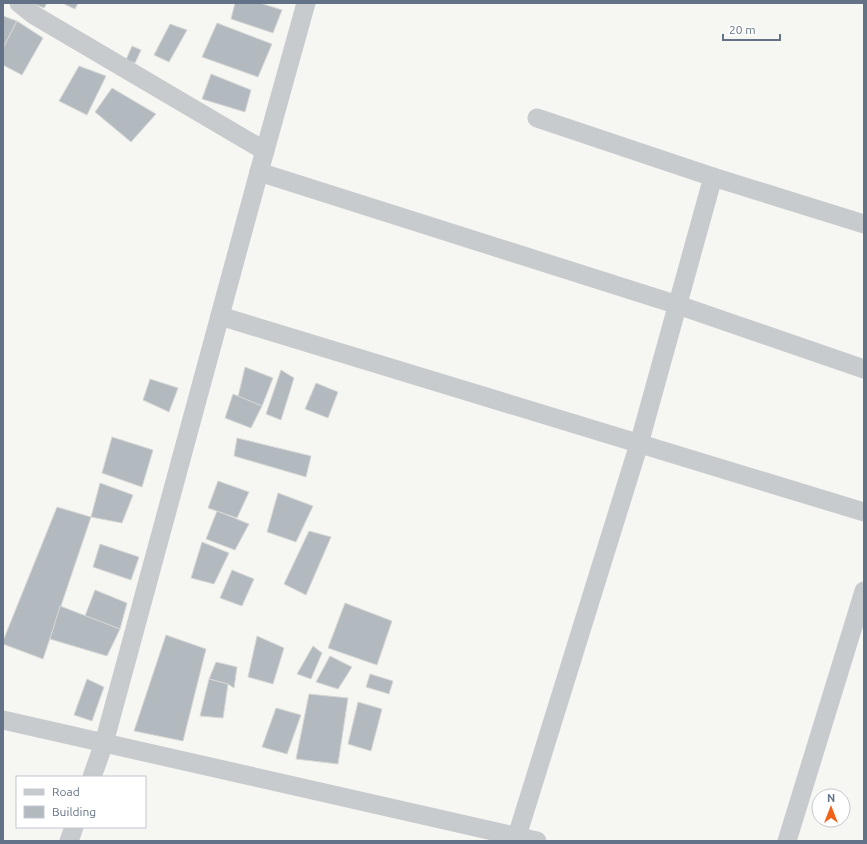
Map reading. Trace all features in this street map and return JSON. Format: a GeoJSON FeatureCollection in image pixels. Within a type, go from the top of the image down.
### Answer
{"type":"FeatureCollection","features":[{"type":"Feature","properties":{"kind":"street"},"geometry":{"type":"LineString","coordinates":[[19,3],[34,15],[265,150]]}},
{"type":"Feature","properties":{"kind":"street"},"geometry":{"type":"LineString","coordinates":[[92,776],[104,744],[306,3]]}},
{"type":"Feature","properties":{"kind":"street"},"geometry":{"type":"LineString","coordinates":[[537,118],[713,176],[864,223]]}},
{"type":"Feature","properties":{"kind":"street"},"geometry":{"type":"LineString","coordinates":[[259,172],[678,305],[864,369]]}},
{"type":"Feature","properties":{"kind":"street"},"geometry":{"type":"LineString","coordinates":[[517,836],[639,444],[713,176]]}},
{"type":"Feature","properties":{"kind":"street"},"geometry":{"type":"LineString","coordinates":[[220,316],[864,512]]}},
{"type":"Feature","properties":{"kind":"street"},"geometry":{"type":"LineString","coordinates":[[787,841],[864,591]]}},
{"type":"Feature","properties":{"kind":"street"},"geometry":{"type":"LineString","coordinates":[[3,720],[537,841]]}},
{"type":"Feature","properties":{"kind":"street"},"geometry":{"type":"LineString","coordinates":[[69,841],[74,828]]}},
{"type":"Feature","properties":{"kind":"building"},"geometry":{"type":"Polygon","coordinates":[[[32,3],[47,3],[44,8],[32,3]]]}},
{"type":"Feature","properties":{"kind":"building"},"geometry":{"type":"Polygon","coordinates":[[[62,3],[78,3],[75,9],[62,3]]]}},
{"type":"Feature","properties":{"kind":"building"},"geometry":{"type":"Polygon","coordinates":[[[235,3],[260,3],[282,10],[273,33],[231,19],[235,3]]]}},
{"type":"Feature","properties":{"kind":"building"},"geometry":{"type":"Polygon","coordinates":[[[3,16],[17,21],[3,48],[3,16]]]}},
{"type":"Feature","properties":{"kind":"building"},"geometry":{"type":"Polygon","coordinates":[[[17,21],[43,38],[22,75],[3,65],[3,48],[17,21]]]}},
{"type":"Feature","properties":{"kind":"building"},"geometry":{"type":"Polygon","coordinates":[[[217,23],[272,44],[258,77],[202,57],[217,23]]]}},
{"type":"Feature","properties":{"kind":"building"},"geometry":{"type":"Polygon","coordinates":[[[170,24],[187,30],[169,62],[154,55],[170,24]]]}},
{"type":"Feature","properties":{"kind":"building"},"geometry":{"type":"Polygon","coordinates":[[[132,46],[141,50],[135,63],[126,60],[132,46]]]}},
{"type":"Feature","properties":{"kind":"building"},"geometry":{"type":"Polygon","coordinates":[[[79,66],[106,76],[87,115],[59,101],[79,66]]]}},
{"type":"Feature","properties":{"kind":"building"},"geometry":{"type":"Polygon","coordinates":[[[211,74],[251,90],[245,112],[202,99],[211,74]]]}},
{"type":"Feature","properties":{"kind":"building"},"geometry":{"type":"Polygon","coordinates":[[[112,88],[156,114],[131,142],[95,112],[112,88]]]}},
{"type":"Feature","properties":{"kind":"building"},"geometry":{"type":"Polygon","coordinates":[[[245,367],[273,378],[262,406],[238,397],[245,367]]]}},
{"type":"Feature","properties":{"kind":"building"},"geometry":{"type":"Polygon","coordinates":[[[281,370],[294,378],[281,420],[266,414],[281,370]]]}},
{"type":"Feature","properties":{"kind":"building"},"geometry":{"type":"Polygon","coordinates":[[[150,379],[178,388],[169,412],[143,400],[150,379]]]}},
{"type":"Feature","properties":{"kind":"building"},"geometry":{"type":"Polygon","coordinates":[[[316,383],[338,392],[328,418],[305,409],[316,383]]]}},
{"type":"Feature","properties":{"kind":"building"},"geometry":{"type":"Polygon","coordinates":[[[233,394],[262,406],[251,428],[225,418],[233,394]]]}},
{"type":"Feature","properties":{"kind":"building"},"geometry":{"type":"Polygon","coordinates":[[[112,437],[153,450],[142,487],[102,473],[112,437]]]}},
{"type":"Feature","properties":{"kind":"building"},"geometry":{"type":"Polygon","coordinates":[[[237,438],[311,456],[306,477],[234,456],[237,438]]]}},
{"type":"Feature","properties":{"kind":"building"},"geometry":{"type":"Polygon","coordinates":[[[218,481],[249,492],[237,518],[208,508],[218,481]]]}},
{"type":"Feature","properties":{"kind":"building"},"geometry":{"type":"Polygon","coordinates":[[[100,483],[133,495],[122,523],[91,517],[100,483]]]}},
{"type":"Feature","properties":{"kind":"building"},"geometry":{"type":"Polygon","coordinates":[[[278,493],[313,506],[296,542],[267,532],[278,493]]]}},
{"type":"Feature","properties":{"kind":"building"},"geometry":{"type":"Polygon","coordinates":[[[57,507],[91,517],[43,659],[3,644],[3,641],[57,507]]]}},
{"type":"Feature","properties":{"kind":"building"},"geometry":{"type":"Polygon","coordinates":[[[217,511],[249,524],[235,550],[206,539],[217,511]]]}},
{"type":"Feature","properties":{"kind":"building"},"geometry":{"type":"Polygon","coordinates":[[[309,531],[331,537],[306,595],[284,584],[309,531]]]}},
{"type":"Feature","properties":{"kind":"building"},"geometry":{"type":"Polygon","coordinates":[[[202,542],[229,553],[214,584],[191,578],[202,542]]]}},
{"type":"Feature","properties":{"kind":"building"},"geometry":{"type":"Polygon","coordinates":[[[100,544],[139,557],[131,580],[93,567],[100,544]]]}},
{"type":"Feature","properties":{"kind":"building"},"geometry":{"type":"Polygon","coordinates":[[[232,570],[254,579],[242,606],[220,598],[232,570]]]}},
{"type":"Feature","properties":{"kind":"building"},"geometry":{"type":"Polygon","coordinates":[[[95,590],[127,603],[120,629],[85,616],[95,590]]]}},
{"type":"Feature","properties":{"kind":"building"},"geometry":{"type":"Polygon","coordinates":[[[345,603],[392,621],[377,665],[328,648],[345,603]]]}},
{"type":"Feature","properties":{"kind":"building"},"geometry":{"type":"Polygon","coordinates":[[[60,606],[120,629],[107,656],[50,639],[60,606]]]}},
{"type":"Feature","properties":{"kind":"building"},"geometry":{"type":"Polygon","coordinates":[[[166,635],[206,649],[183,741],[134,731],[166,635]]]}},
{"type":"Feature","properties":{"kind":"building"},"geometry":{"type":"Polygon","coordinates":[[[257,636],[284,648],[273,684],[248,677],[257,636]]]}},
{"type":"Feature","properties":{"kind":"building"},"geometry":{"type":"Polygon","coordinates":[[[313,646],[322,653],[311,679],[297,674],[313,646]]]}},
{"type":"Feature","properties":{"kind":"building"},"geometry":{"type":"Polygon","coordinates":[[[330,656],[352,667],[338,689],[316,682],[330,656]]]}},
{"type":"Feature","properties":{"kind":"building"},"geometry":{"type":"Polygon","coordinates":[[[216,662],[237,667],[234,688],[228,684],[209,679],[216,662]]]}},
{"type":"Feature","properties":{"kind":"building"},"geometry":{"type":"Polygon","coordinates":[[[370,674],[393,681],[389,694],[366,687],[370,674]]]}},
{"type":"Feature","properties":{"kind":"building"},"geometry":{"type":"Polygon","coordinates":[[[87,679],[104,687],[92,721],[74,715],[87,679]]]}},
{"type":"Feature","properties":{"kind":"building"},"geometry":{"type":"Polygon","coordinates":[[[209,679],[228,684],[223,718],[200,716],[209,679]]]}},
{"type":"Feature","properties":{"kind":"building"},"geometry":{"type":"Polygon","coordinates":[[[309,694],[348,698],[338,764],[296,759],[309,694]]]}},
{"type":"Feature","properties":{"kind":"building"},"geometry":{"type":"Polygon","coordinates":[[[358,702],[382,709],[371,751],[348,744],[358,702]]]}},
{"type":"Feature","properties":{"kind":"building"},"geometry":{"type":"Polygon","coordinates":[[[276,708],[301,715],[287,754],[262,747],[276,708]]]}}]}
